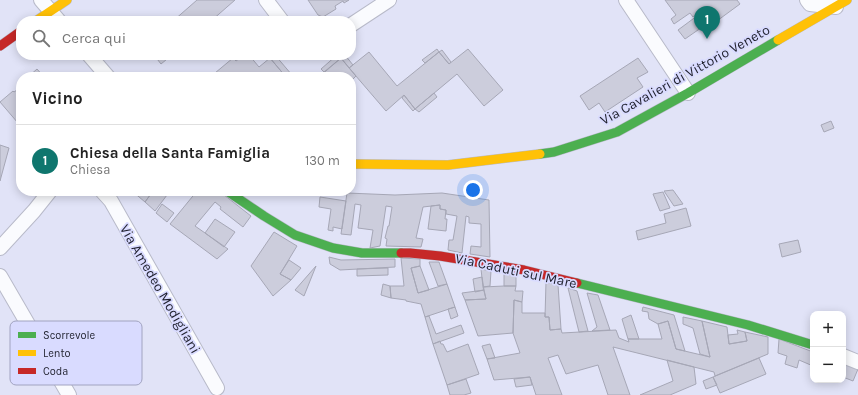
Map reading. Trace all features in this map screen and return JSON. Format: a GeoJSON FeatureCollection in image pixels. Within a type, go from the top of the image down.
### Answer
{"type":"FeatureCollection","features":[{"type":"Feature","properties":{"kind":"street"},"geometry":{"type":"LineString","coordinates":[[41,0],[55,16],[67,0]]}},
{"type":"Feature","properties":{"kind":"street"},"geometry":{"type":"LineString","coordinates":[[266,0],[278,16]]}},
{"type":"Feature","properties":{"kind":"street"},"geometry":{"type":"LineString","coordinates":[[356,22],[389,0]]}},
{"type":"Feature","properties":{"kind":"street"},"geometry":{"type":"LineString","coordinates":[[626,0],[688,93]]}},
{"type":"Feature","properties":{"kind":"street"},"geometry":{"type":"LineString","coordinates":[[807,0],[810,4],[843,2]]}},
{"type":"Feature","properties":{"kind":"street","name":"Via Cavalieri di Vittorio Veneto"},"geometry":{"type":"LineString","coordinates":[[356,164],[448,165],[554,152],[617,132],[688,93],[843,2]]}},
{"type":"Feature","properties":{"kind":"street"},"geometry":{"type":"LineString","coordinates":[[0,46],[16,35]]}},
{"type":"Feature","properties":{"kind":"street"},"geometry":{"type":"LineString","coordinates":[[93,60],[104,72]]}},
{"type":"Feature","properties":{"kind":"street"},"geometry":{"type":"LineString","coordinates":[[0,248],[46,196]]}},
{"type":"Feature","properties":{"kind":"street","name":"Via Amedeo Modigliani"},"geometry":{"type":"LineString","coordinates":[[106,196],[111,201],[217,388]]}},
{"type":"Feature","properties":{"kind":"street","name":"Via Caduti sul Mare"},"geometry":{"type":"LineString","coordinates":[[235,196],[295,235],[333,248],[362,253],[410,253],[440,256],[524,270],[748,325],[810,344]]}},
{"type":"Feature","properties":{"kind":"street"},"geometry":{"type":"LineString","coordinates":[[0,276],[26,321]]}},
{"type":"Feature","properties":{"kind":"street"},"geometry":{"type":"LineString","coordinates":[[846,357],[858,362]]}},
{"type":"Feature","properties":{"kind":"street"},"geometry":{"type":"LineString","coordinates":[[63,385],[69,395]]}},
{"type":"Feature","properties":{"kind":"building"},"geometry":{"type":"Polygon","coordinates":[[[197,0],[235,0],[217,16],[179,16],[197,0]]]}},
{"type":"Feature","properties":{"kind":"building"},"geometry":{"type":"Polygon","coordinates":[[[308,0],[349,0],[344,3],[343,1],[335,6],[336,9],[325,16],[318,15],[308,0]]]}},
{"type":"Feature","properties":{"kind":"building"},"geometry":{"type":"Polygon","coordinates":[[[665,0],[737,0],[740,4],[710,26],[700,12],[693,17],[690,13],[674,24],[671,19],[676,15],[665,0]]]}},
{"type":"Feature","properties":{"kind":"building"},"geometry":{"type":"Polygon","coordinates":[[[701,13],[708,23],[685,39],[678,30],[701,13]]]}},
{"type":"Feature","properties":{"kind":"building"},"geometry":{"type":"Polygon","coordinates":[[[437,49],[439,52],[425,63],[422,60],[437,49]]]}},
{"type":"Feature","properties":{"kind":"building"},"geometry":{"type":"Polygon","coordinates":[[[468,49],[503,90],[484,106],[457,74],[415,109],[404,95],[386,111],[356,76],[356,72],[352,72],[349,68],[369,52],[397,86],[439,52],[449,64],[468,49]]]}},
{"type":"Feature","properties":{"kind":"building"},"geometry":{"type":"Polygon","coordinates":[[[442,50],[451,62],[449,64],[439,52],[442,50]]]}},
{"type":"Feature","properties":{"kind":"building"},"geometry":{"type":"Polygon","coordinates":[[[638,58],[648,72],[637,78],[643,87],[605,112],[599,103],[589,110],[580,96],[638,58]]]}},
{"type":"Feature","properties":{"kind":"building"},"geometry":{"type":"Polygon","coordinates":[[[158,60],[166,60],[161,64],[158,60]]]}},
{"type":"Feature","properties":{"kind":"building"},"geometry":{"type":"Polygon","coordinates":[[[231,60],[253,60],[259,67],[268,60],[272,60],[282,72],[216,72],[231,60]]]}},
{"type":"Feature","properties":{"kind":"building"},"geometry":{"type":"Polygon","coordinates":[[[272,60],[279,60],[289,72],[282,72],[272,60]]]}},
{"type":"Feature","properties":{"kind":"building"},"geometry":{"type":"Polygon","coordinates":[[[331,60],[339,60],[324,72],[321,69],[331,60]]]}},
{"type":"Feature","properties":{"kind":"building"},"geometry":{"type":"Polygon","coordinates":[[[339,60],[343,60],[353,72],[325,72],[339,60]]]}},
{"type":"Feature","properties":{"kind":"building"},"geometry":{"type":"Polygon","coordinates":[[[343,60],[349,60],[353,65],[349,68],[343,60]]]}},
{"type":"Feature","properties":{"kind":"building"},"geometry":{"type":"Polygon","coordinates":[[[13,91],[16,91],[16,121],[0,102],[13,91]]]}},
{"type":"Feature","properties":{"kind":"building"},"geometry":{"type":"Polygon","coordinates":[[[434,93],[437,97],[419,112],[415,109],[434,93]]]}},
{"type":"Feature","properties":{"kind":"building"},"geometry":{"type":"Polygon","coordinates":[[[404,95],[415,109],[413,111],[402,98],[404,95]]]}},
{"type":"Feature","properties":{"kind":"building"},"geometry":{"type":"Polygon","coordinates":[[[831,121],[834,128],[824,132],[821,125],[831,121]]]}},
{"type":"Feature","properties":{"kind":"building"},"geometry":{"type":"Polygon","coordinates":[[[0,145],[9,148],[0,181],[0,145]]]}},
{"type":"Feature","properties":{"kind":"building"},"geometry":{"type":"Polygon","coordinates":[[[673,190],[683,204],[674,206],[664,191],[673,190]]]}},
{"type":"Feature","properties":{"kind":"building"},"geometry":{"type":"Polygon","coordinates":[[[663,192],[670,208],[660,211],[653,194],[663,192]]]}},
{"type":"Feature","properties":{"kind":"building"},"geometry":{"type":"Polygon","coordinates":[[[356,193],[395,195],[442,193],[489,200],[490,257],[470,254],[471,246],[481,247],[481,224],[469,223],[469,217],[466,216],[462,253],[448,250],[449,240],[453,240],[457,216],[446,214],[446,210],[440,209],[440,205],[423,207],[416,238],[423,239],[421,247],[386,246],[387,239],[385,238],[389,226],[392,207],[386,206],[380,246],[370,248],[373,230],[358,228],[361,205],[355,204],[351,235],[341,234],[347,196],[356,196],[356,193]]]}},
{"type":"Feature","properties":{"kind":"building"},"geometry":{"type":"Polygon","coordinates":[[[138,196],[149,196],[145,202],[138,196]]]}},
{"type":"Feature","properties":{"kind":"building"},"geometry":{"type":"Polygon","coordinates":[[[149,196],[166,196],[155,211],[145,202],[149,196]]]}},
{"type":"Feature","properties":{"kind":"building"},"geometry":{"type":"Polygon","coordinates":[[[193,196],[225,196],[251,216],[243,227],[220,209],[221,207],[215,202],[195,226],[228,249],[217,259],[170,224],[193,196]]]}},
{"type":"Feature","properties":{"kind":"building"},"geometry":{"type":"Polygon","coordinates":[[[320,197],[346,201],[342,229],[333,227],[333,231],[328,230],[331,209],[319,207],[320,197]]]}},
{"type":"Feature","properties":{"kind":"building"},"geometry":{"type":"Polygon","coordinates":[[[162,204],[174,213],[167,222],[156,213],[162,204]]]}},
{"type":"Feature","properties":{"kind":"building"},"geometry":{"type":"Polygon","coordinates":[[[440,205],[440,209],[446,210],[446,231],[428,229],[431,206],[440,205]]]}},
{"type":"Feature","properties":{"kind":"building"},"geometry":{"type":"Polygon","coordinates":[[[686,208],[691,226],[638,240],[636,231],[666,223],[664,214],[686,208]]]}},
{"type":"Feature","properties":{"kind":"building"},"geometry":{"type":"Polygon","coordinates":[[[215,219],[235,232],[224,247],[205,233],[215,219]]]}},
{"type":"Feature","properties":{"kind":"building"},"geometry":{"type":"Polygon","coordinates":[[[274,232],[297,246],[280,274],[291,280],[273,296],[251,266],[274,232]]]}},
{"type":"Feature","properties":{"kind":"building"},"geometry":{"type":"Polygon","coordinates":[[[798,240],[801,252],[782,257],[779,244],[798,240]]]}},
{"type":"Feature","properties":{"kind":"building"},"geometry":{"type":"Polygon","coordinates":[[[329,257],[341,260],[395,259],[395,267],[340,270],[330,264],[329,257]]]}},
{"type":"Feature","properties":{"kind":"building"},"geometry":{"type":"Polygon","coordinates":[[[401,258],[420,259],[420,266],[411,268],[418,293],[447,284],[455,307],[425,317],[421,304],[391,298],[390,286],[404,286],[401,258]]]}},
{"type":"Feature","properties":{"kind":"building"},"geometry":{"type":"Polygon","coordinates":[[[289,260],[301,268],[291,280],[280,274],[289,260]]]}},
{"type":"Feature","properties":{"kind":"building"},"geometry":{"type":"Polygon","coordinates":[[[429,262],[439,262],[447,284],[438,286],[429,262]]]}},
{"type":"Feature","properties":{"kind":"building"},"geometry":{"type":"Polygon","coordinates":[[[316,266],[304,296],[295,290],[316,266]]]}},
{"type":"Feature","properties":{"kind":"building"},"geometry":{"type":"Polygon","coordinates":[[[420,266],[429,290],[418,293],[411,268],[420,266]]]}},
{"type":"Feature","properties":{"kind":"building"},"geometry":{"type":"Polygon","coordinates":[[[388,268],[388,275],[357,276],[357,269],[388,268]]]}},
{"type":"Feature","properties":{"kind":"building"},"geometry":{"type":"Polygon","coordinates":[[[481,269],[491,271],[490,286],[483,287],[481,269]]]}},
{"type":"Feature","properties":{"kind":"building"},"geometry":{"type":"Polygon","coordinates":[[[504,273],[516,276],[516,286],[504,286],[504,273]]]}},
{"type":"Feature","properties":{"kind":"building"},"geometry":{"type":"Polygon","coordinates":[[[482,277],[484,290],[475,292],[473,279],[482,277]]]}},
{"type":"Feature","properties":{"kind":"building"},"geometry":{"type":"Polygon","coordinates":[[[546,282],[558,285],[561,329],[550,330],[549,317],[545,317],[546,282]]]}},
{"type":"Feature","properties":{"kind":"building"},"geometry":{"type":"Polygon","coordinates":[[[383,284],[390,286],[391,298],[381,295],[383,284]]]}},
{"type":"Feature","properties":{"kind":"building"},"geometry":{"type":"Polygon","coordinates":[[[516,286],[515,291],[523,291],[522,302],[514,300],[513,333],[478,336],[465,300],[486,299],[483,287],[516,286]]]}},
{"type":"Feature","properties":{"kind":"building"},"geometry":{"type":"Polygon","coordinates":[[[568,288],[577,291],[588,331],[579,332],[568,288]]]}},
{"type":"Feature","properties":{"kind":"building"},"geometry":{"type":"Polygon","coordinates":[[[484,290],[486,299],[465,300],[462,293],[484,290]]]}},
{"type":"Feature","properties":{"kind":"building"},"geometry":{"type":"Polygon","coordinates":[[[587,293],[598,295],[610,330],[592,331],[597,327],[587,293]]]}},
{"type":"Feature","properties":{"kind":"building"},"geometry":{"type":"Polygon","coordinates":[[[514,300],[522,302],[522,313],[545,313],[545,317],[549,317],[550,330],[561,329],[562,333],[616,330],[619,338],[629,342],[628,339],[662,339],[658,324],[668,321],[676,349],[710,357],[702,321],[727,327],[729,344],[747,341],[745,332],[768,337],[768,354],[715,376],[714,372],[613,347],[630,395],[608,395],[598,365],[566,374],[558,355],[548,358],[562,395],[536,395],[530,377],[494,380],[487,359],[520,353],[513,333],[514,300]]]}},
{"type":"Feature","properties":{"kind":"building"},"geometry":{"type":"Polygon","coordinates":[[[455,307],[458,316],[451,319],[448,309],[455,307]]]}},
{"type":"Feature","properties":{"kind":"building"},"geometry":{"type":"Polygon","coordinates":[[[643,307],[674,315],[685,351],[676,349],[668,321],[658,324],[649,319],[648,312],[642,311],[643,307]]]}},
{"type":"Feature","properties":{"kind":"building"},"geometry":{"type":"Polygon","coordinates":[[[631,315],[639,339],[628,339],[622,319],[631,315]]]}},
{"type":"Feature","properties":{"kind":"building"},"geometry":{"type":"Polygon","coordinates":[[[429,316],[436,334],[461,325],[464,333],[433,344],[425,317],[429,316]]]}},
{"type":"Feature","properties":{"kind":"building"},"geometry":{"type":"Polygon","coordinates":[[[683,317],[702,321],[710,357],[700,354],[693,328],[683,324],[683,317]]]}},
{"type":"Feature","properties":{"kind":"building"},"geometry":{"type":"Polygon","coordinates":[[[737,330],[745,332],[747,341],[729,344],[728,335],[738,334],[737,330]]]}},
{"type":"Feature","properties":{"kind":"building"},"geometry":{"type":"Polygon","coordinates":[[[779,339],[810,351],[810,365],[799,360],[797,368],[785,364],[787,356],[778,353],[779,339]]]}},
{"type":"Feature","properties":{"kind":"building"},"geometry":{"type":"Polygon","coordinates":[[[440,341],[447,352],[468,344],[479,374],[447,385],[433,344],[440,341]]]}},
{"type":"Feature","properties":{"kind":"building"},"geometry":{"type":"Polygon","coordinates":[[[490,344],[495,358],[487,359],[482,346],[490,344]]]}},
{"type":"Feature","properties":{"kind":"building"},"geometry":{"type":"Polygon","coordinates":[[[759,358],[766,374],[720,393],[713,377],[759,358]]]}},
{"type":"Feature","properties":{"kind":"building"},"geometry":{"type":"Polygon","coordinates":[[[667,360],[694,367],[696,384],[670,395],[640,395],[673,381],[667,360]]]}},
{"type":"Feature","properties":{"kind":"building"},"geometry":{"type":"Polygon","coordinates":[[[846,364],[858,369],[853,381],[846,378],[846,364]]]}},
{"type":"Feature","properties":{"kind":"building"},"geometry":{"type":"Polygon","coordinates":[[[530,377],[532,385],[516,387],[514,379],[530,377]]]}},
{"type":"Feature","properties":{"kind":"building"},"geometry":{"type":"Polygon","coordinates":[[[713,377],[717,385],[706,389],[703,381],[713,377]]]}},
{"type":"Feature","properties":{"kind":"building"},"geometry":{"type":"Polygon","coordinates":[[[466,379],[471,393],[464,395],[450,395],[447,385],[466,379]]]}},
{"type":"Feature","properties":{"kind":"traffic: fast"},"geometry":{"type":"LineString","coordinates":[[540,154],[554,152],[617,132],[688,93],[778,40]]}},
{"type":"Feature","properties":{"kind":"traffic: fast"},"geometry":{"type":"LineString","coordinates":[[234,196],[295,235],[333,248],[362,253],[401,253]]}},
{"type":"Feature","properties":{"kind":"traffic: fast"},"geometry":{"type":"LineString","coordinates":[[577,283],[748,325],[810,344]]}},
{"type":"Feature","properties":{"kind":"traffic: slow"},"geometry":{"type":"LineString","coordinates":[[43,16],[67,0]]}},
{"type":"Feature","properties":{"kind":"traffic: slow"},"geometry":{"type":"LineString","coordinates":[[778,40],[847,0]]}},
{"type":"Feature","properties":{"kind":"traffic: slow"},"geometry":{"type":"LineString","coordinates":[[356,164],[448,165],[540,154]]}},
{"type":"Feature","properties":{"kind":"traffic: jam"},"geometry":{"type":"LineString","coordinates":[[0,46],[16,35]]}},
{"type":"Feature","properties":{"kind":"traffic: jam"},"geometry":{"type":"LineString","coordinates":[[401,253],[440,256],[524,270],[577,283]]}},
{"type":"Feature","properties":{"kind":"place","name":"Chiesa della Santa Famiglia"},"geometry":{"type":"Point","coordinates":[707,39]}}]}
